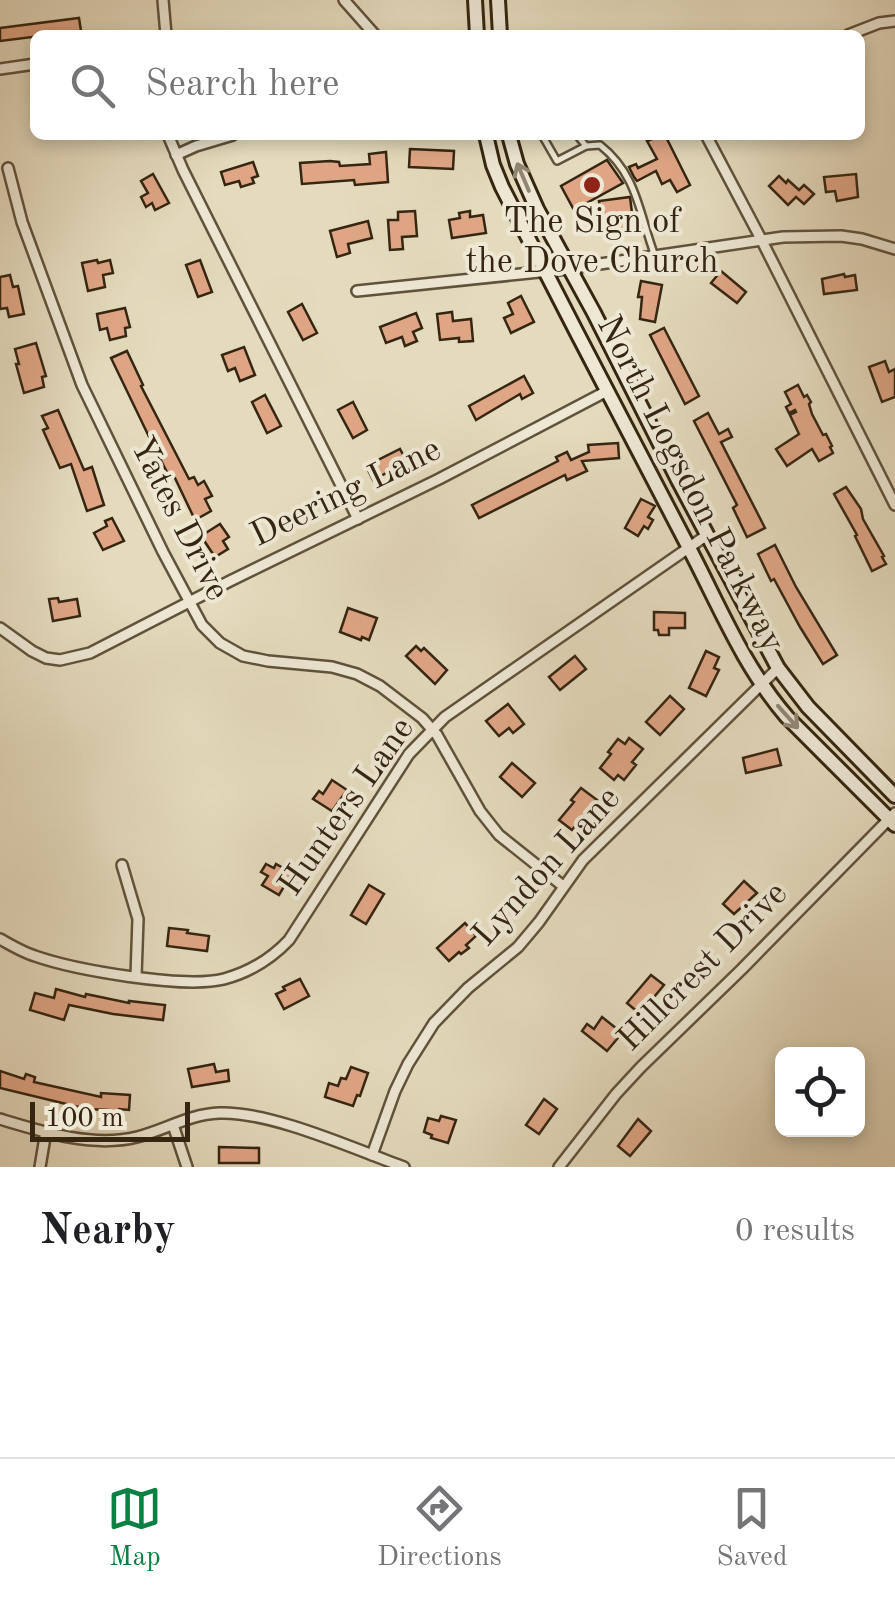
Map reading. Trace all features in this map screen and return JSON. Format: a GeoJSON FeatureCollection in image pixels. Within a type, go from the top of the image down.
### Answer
{"type":"FeatureCollection","features":[{"type":"Feature","properties":{"kind":"main road"},"geometry":{"type":"LineString","coordinates":[[475,0],[477,30]]}},
{"type":"Feature","properties":{"kind":"main road"},"geometry":{"type":"LineString","coordinates":[[498,0],[500,30]]}},
{"type":"Feature","properties":{"kind":"main road","name":"North Logsdon Parkway"},"geometry":{"type":"LineString","coordinates":[[487,140],[502,188],[744,659],[787,716],[893,819]]}},
{"type":"Feature","properties":{"kind":"main road","name":"North Logsdon Parkway"},"geometry":{"type":"LineString","coordinates":[[511,140],[527,187],[778,668],[808,707],[895,796]]}},
{"type":"Feature","properties":{"kind":"street"},"geometry":{"type":"LineString","coordinates":[[163,0],[166,30]]}},
{"type":"Feature","properties":{"kind":"street"},"geometry":{"type":"LineString","coordinates":[[344,0],[370,30]]}},
{"type":"Feature","properties":{"kind":"street"},"geometry":{"type":"LineString","coordinates":[[861,30],[895,21]]}},
{"type":"Feature","properties":{"kind":"street"},"geometry":{"type":"LineString","coordinates":[[0,70],[30,65]]}},
{"type":"Feature","properties":{"kind":"street"},"geometry":{"type":"LineString","coordinates":[[170,140],[358,518]]}},
{"type":"Feature","properties":{"kind":"street"},"geometry":{"type":"LineString","coordinates":[[176,155],[216,140]]}},
{"type":"Feature","properties":{"kind":"street"},"geometry":{"type":"LineString","coordinates":[[709,140],[895,505]]}},
{"type":"Feature","properties":{"kind":"street","name":"Yates Drive"},"geometry":{"type":"LineString","coordinates":[[8,168],[22,222],[82,386],[189,602],[210,634],[231,650],[256,659],[320,665],[357,674],[391,694],[431,729],[489,824],[563,886]]}},
{"type":"Feature","properties":{"kind":"street"},"geometry":{"type":"LineString","coordinates":[[357,291],[546,271],[762,239],[841,236],[895,248]]}},
{"type":"Feature","properties":{"kind":"street","name":"Deering Lane"},"geometry":{"type":"LineString","coordinates":[[0,628],[46,658],[60,660],[90,653],[608,391]]}},
{"type":"Feature","properties":{"kind":"street","name":"Hunters Lane"},"geometry":{"type":"LineString","coordinates":[[0,939],[21,951],[62,964],[136,976],[192,982],[224,979],[254,968],[289,940],[399,768],[431,729],[707,534]]}},
{"type":"Feature","properties":{"kind":"street","name":"Lyndon Lane"},"geometry":{"type":"LineString","coordinates":[[372,1156],[408,1064],[445,1011],[518,947],[594,849],[778,668]]}},
{"type":"Feature","properties":{"kind":"street","name":"Hillcrest Drive"},"geometry":{"type":"LineString","coordinates":[[559,1167],[641,1067],[893,819]]}},
{"type":"Feature","properties":{"kind":"street"},"geometry":{"type":"LineString","coordinates":[[122,866],[138,919],[136,976]]}},
{"type":"Feature","properties":{"kind":"street"},"geometry":{"type":"LineString","coordinates":[[0,1119],[108,1141],[138,1136],[200,1115],[238,1114],[292,1126],[404,1167]]}},
{"type":"Feature","properties":{"kind":"street"},"geometry":{"type":"LineString","coordinates":[[173,1125],[187,1167]]}},
{"type":"Feature","properties":{"kind":"street"},"geometry":{"type":"LineString","coordinates":[[40,1167],[46,1131]]}},
{"type":"Feature","properties":{"kind":"lane"},"geometry":{"type":"LineString","coordinates":[[545,140],[557,162],[586,146],[600,145],[612,155],[635,191],[654,256]]}},
{"type":"Feature","properties":{"kind":"lane"},"geometry":{"type":"LineString","coordinates":[[581,140],[586,146]]}},
{"type":"Feature","properties":{"kind":"building"},"geometry":{"type":"Polygon","coordinates":[[[79,18],[81,30],[30,30],[30,37],[0,41],[0,28],[79,18]]]}},
{"type":"Feature","properties":{"kind":"building"},"geometry":{"type":"Polygon","coordinates":[[[668,140],[690,185],[677,192],[670,180],[662,184],[656,171],[637,181],[629,167],[636,164],[638,168],[657,159],[647,141],[668,140]]]}},
{"type":"Feature","properties":{"kind":"building"},"geometry":{"type":"Polygon","coordinates":[[[410,149],[454,151],[453,169],[409,167],[410,149]]]}},
{"type":"Feature","properties":{"kind":"building"},"geometry":{"type":"Polygon","coordinates":[[[386,152],[388,182],[302,184],[300,163],[370,164],[369,154],[386,152]]]}},
{"type":"Feature","properties":{"kind":"building","name":"The Sign of the Dove Church"},"geometry":{"type":"Polygon","coordinates":[[[607,160],[623,183],[574,210],[561,186],[607,160]]]}},
{"type":"Feature","properties":{"kind":"building"},"geometry":{"type":"Polygon","coordinates":[[[253,162],[258,176],[252,178],[254,183],[241,187],[239,181],[225,185],[221,172],[253,162]]]}},
{"type":"Feature","properties":{"kind":"building"},"geometry":{"type":"Polygon","coordinates":[[[153,174],[169,203],[155,210],[152,203],[146,207],[141,197],[148,193],[141,181],[153,174]]]}},
{"type":"Feature","properties":{"kind":"building"},"geometry":{"type":"Polygon","coordinates":[[[856,174],[858,197],[837,201],[835,191],[826,192],[824,177],[856,174]]]}},
{"type":"Feature","properties":{"kind":"building"},"geometry":{"type":"Polygon","coordinates":[[[779,176],[799,190],[804,185],[814,194],[804,204],[796,197],[788,205],[769,186],[779,176]]]}},
{"type":"Feature","properties":{"kind":"building","name":"The Sign of the Dove Church"},"geometry":{"type":"Polygon","coordinates":[[[630,197],[634,229],[603,233],[599,201],[630,197]]]}},
{"type":"Feature","properties":{"kind":"building"},"geometry":{"type":"Polygon","coordinates":[[[415,211],[417,236],[402,237],[403,249],[390,250],[388,220],[398,220],[398,212],[415,211]]]}},
{"type":"Feature","properties":{"kind":"building"},"geometry":{"type":"Polygon","coordinates":[[[470,211],[470,217],[483,215],[486,233],[452,238],[449,220],[470,211]]]}},
{"type":"Feature","properties":{"kind":"building"},"geometry":{"type":"Polygon","coordinates":[[[368,221],[372,238],[348,244],[350,253],[337,257],[330,231],[368,221]]]}},
{"type":"Feature","properties":{"kind":"building"},"geometry":{"type":"Polygon","coordinates":[[[110,260],[113,273],[103,275],[105,287],[88,291],[82,263],[110,260]]]}},
{"type":"Feature","properties":{"kind":"building"},"geometry":{"type":"Polygon","coordinates":[[[200,260],[212,292],[198,297],[186,265],[200,260]]]}},
{"type":"Feature","properties":{"kind":"building"},"geometry":{"type":"Polygon","coordinates":[[[721,271],[746,292],[737,303],[711,283],[721,271]]]}},
{"type":"Feature","properties":{"kind":"building"},"geometry":{"type":"Polygon","coordinates":[[[10,275],[13,287],[18,286],[24,314],[9,317],[7,308],[0,309],[0,277],[10,275]]]}},
{"type":"Feature","properties":{"kind":"building"},"geometry":{"type":"Polygon","coordinates":[[[855,275],[857,290],[824,294],[822,279],[855,275]]]}},
{"type":"Feature","properties":{"kind":"building"},"geometry":{"type":"Polygon","coordinates":[[[641,281],[662,285],[655,322],[640,319],[641,281]]]}},
{"type":"Feature","properties":{"kind":"building"},"geometry":{"type":"Polygon","coordinates":[[[521,296],[534,322],[511,333],[504,318],[513,314],[508,303],[521,296]]]}},
{"type":"Feature","properties":{"kind":"building"},"geometry":{"type":"Polygon","coordinates":[[[302,304],[317,333],[303,340],[288,312],[302,304]]]}},
{"type":"Feature","properties":{"kind":"building"},"geometry":{"type":"Polygon","coordinates":[[[125,308],[130,327],[125,328],[126,336],[110,340],[107,328],[100,330],[97,314],[125,308]]]}},
{"type":"Feature","properties":{"kind":"building"},"geometry":{"type":"Polygon","coordinates":[[[452,312],[453,321],[471,319],[473,341],[440,340],[437,314],[452,312]]]}},
{"type":"Feature","properties":{"kind":"building"},"geometry":{"type":"Polygon","coordinates":[[[416,313],[422,328],[413,332],[417,341],[405,346],[402,337],[386,343],[380,327],[416,313]]]}},
{"type":"Feature","properties":{"kind":"building"},"geometry":{"type":"Polygon","coordinates":[[[664,328],[699,396],[685,404],[650,335],[664,328]]]}},
{"type":"Feature","properties":{"kind":"building"},"geometry":{"type":"Polygon","coordinates":[[[36,343],[46,376],[42,377],[44,387],[24,393],[15,349],[36,343]]]}},
{"type":"Feature","properties":{"kind":"building"},"geometry":{"type":"Polygon","coordinates":[[[244,347],[255,375],[240,381],[235,368],[228,371],[222,355],[244,347]]]}},
{"type":"Feature","properties":{"kind":"building"},"geometry":{"type":"Polygon","coordinates":[[[127,351],[189,479],[194,477],[198,485],[204,481],[212,496],[205,499],[211,511],[195,520],[111,358],[127,351]]]}},
{"type":"Feature","properties":{"kind":"building"},"geometry":{"type":"Polygon","coordinates":[[[885,361],[889,372],[895,369],[895,397],[882,402],[869,367],[885,361]]]}},
{"type":"Feature","properties":{"kind":"building"},"geometry":{"type":"Polygon","coordinates":[[[524,376],[533,393],[522,399],[520,394],[476,420],[469,406],[524,376]]]}},
{"type":"Feature","properties":{"kind":"building"},"geometry":{"type":"Polygon","coordinates":[[[798,385],[811,402],[812,414],[833,453],[819,461],[812,449],[787,466],[776,449],[799,434],[790,415],[796,412],[789,413],[786,407],[791,404],[785,392],[798,385]]]}},
{"type":"Feature","properties":{"kind":"building"},"geometry":{"type":"Polygon","coordinates":[[[265,395],[281,426],[267,433],[252,402],[265,395]]]}},
{"type":"Feature","properties":{"kind":"building"},"geometry":{"type":"Polygon","coordinates":[[[353,402],[367,430],[353,438],[338,410],[353,402]]]}},
{"type":"Feature","properties":{"kind":"building"},"geometry":{"type":"Polygon","coordinates":[[[58,410],[84,470],[92,467],[104,505],[87,511],[71,464],[60,468],[43,430],[48,428],[42,416],[58,410]]]}},
{"type":"Feature","properties":{"kind":"building"},"geometry":{"type":"Polygon","coordinates":[[[708,413],[719,434],[728,429],[732,437],[721,442],[765,528],[747,537],[733,508],[737,505],[694,421],[708,413]]]}},
{"type":"Feature","properties":{"kind":"building"},"geometry":{"type":"Polygon","coordinates":[[[618,443],[619,458],[582,461],[587,471],[567,480],[565,475],[479,518],[472,505],[558,461],[556,457],[567,452],[571,460],[589,452],[588,445],[618,443]]]}},
{"type":"Feature","properties":{"kind":"building"},"geometry":{"type":"Polygon","coordinates":[[[400,449],[407,462],[373,480],[366,466],[400,449]]]}},
{"type":"Feature","properties":{"kind":"building"},"geometry":{"type":"Polygon","coordinates":[[[846,487],[884,556],[886,564],[872,571],[834,494],[846,487]]]}},
{"type":"Feature","properties":{"kind":"building"},"geometry":{"type":"Polygon","coordinates":[[[641,499],[655,506],[648,517],[653,520],[648,529],[644,526],[638,536],[625,528],[641,499]]]}},
{"type":"Feature","properties":{"kind":"building"},"geometry":{"type":"Polygon","coordinates":[[[112,518],[124,541],[103,550],[94,533],[112,518]]]}},
{"type":"Feature","properties":{"kind":"building"},"geometry":{"type":"Polygon","coordinates":[[[220,524],[229,537],[223,541],[228,549],[215,557],[201,536],[220,524]]]}},
{"type":"Feature","properties":{"kind":"building"},"geometry":{"type":"Polygon","coordinates":[[[775,545],[837,655],[823,664],[758,554],[775,545]]]}},
{"type":"Feature","properties":{"kind":"building"},"geometry":{"type":"Polygon","coordinates":[[[58,598],[59,602],[77,599],[80,616],[53,621],[49,599],[58,598]]]}},
{"type":"Feature","properties":{"kind":"building"},"geometry":{"type":"Polygon","coordinates":[[[348,608],[377,618],[369,640],[340,632],[348,608]]]}},
{"type":"Feature","properties":{"kind":"building"},"geometry":{"type":"Polygon","coordinates":[[[654,612],[685,613],[685,628],[669,628],[669,635],[659,635],[654,630],[654,612]]]}},
{"type":"Feature","properties":{"kind":"building"},"geometry":{"type":"Polygon","coordinates":[[[416,646],[421,651],[424,648],[447,670],[435,684],[406,656],[416,646]]]}},
{"type":"Feature","properties":{"kind":"building"},"geometry":{"type":"Polygon","coordinates":[[[706,651],[719,657],[714,668],[719,670],[706,696],[689,688],[706,651]]]}},
{"type":"Feature","properties":{"kind":"building"},"geometry":{"type":"Polygon","coordinates":[[[575,656],[586,669],[560,690],[549,677],[575,656]]]}},
{"type":"Feature","properties":{"kind":"building"},"geometry":{"type":"Polygon","coordinates":[[[670,696],[684,709],[660,735],[646,722],[670,696]]]}},
{"type":"Feature","properties":{"kind":"building"},"geometry":{"type":"Polygon","coordinates":[[[508,704],[524,724],[513,733],[509,728],[499,736],[486,721],[508,704]]]}},
{"type":"Feature","properties":{"kind":"building"},"geometry":{"type":"Polygon","coordinates":[[[629,738],[643,749],[624,780],[618,775],[614,780],[600,768],[618,739],[625,744],[629,738]]]}},
{"type":"Feature","properties":{"kind":"building"},"geometry":{"type":"Polygon","coordinates":[[[777,749],[781,765],[746,773],[743,758],[777,749]]]}},
{"type":"Feature","properties":{"kind":"building"},"geometry":{"type":"Polygon","coordinates":[[[512,763],[535,783],[522,797],[500,777],[512,763]]]}},
{"type":"Feature","properties":{"kind":"building"},"geometry":{"type":"Polygon","coordinates":[[[332,780],[347,790],[332,811],[313,799],[319,791],[323,794],[332,780]]]}},
{"type":"Feature","properties":{"kind":"building"},"geometry":{"type":"Polygon","coordinates":[[[581,788],[597,800],[583,817],[586,819],[572,830],[559,820],[581,788]]]}},
{"type":"Feature","properties":{"kind":"building"},"geometry":{"type":"Polygon","coordinates":[[[266,864],[274,868],[276,864],[292,873],[279,895],[262,885],[268,876],[261,872],[266,864]]]}},
{"type":"Feature","properties":{"kind":"building"},"geometry":{"type":"Polygon","coordinates":[[[744,881],[757,893],[734,914],[723,904],[744,881]]]}},
{"type":"Feature","properties":{"kind":"building"},"geometry":{"type":"Polygon","coordinates":[[[369,885],[384,894],[366,924],[351,915],[369,885]]]}},
{"type":"Feature","properties":{"kind":"building"},"geometry":{"type":"Polygon","coordinates":[[[465,923],[476,936],[466,945],[469,948],[449,961],[437,948],[465,923]]]}},
{"type":"Feature","properties":{"kind":"building"},"geometry":{"type":"Polygon","coordinates":[[[169,928],[209,936],[207,951],[167,946],[169,928]]]}},
{"type":"Feature","properties":{"kind":"building"},"geometry":{"type":"Polygon","coordinates":[[[651,975],[664,985],[640,1014],[627,1003],[651,975]]]}},
{"type":"Feature","properties":{"kind":"building"},"geometry":{"type":"Polygon","coordinates":[[[300,979],[309,996],[284,1009],[276,994],[300,979]]]}},
{"type":"Feature","properties":{"kind":"building"},"geometry":{"type":"Polygon","coordinates":[[[56,989],[85,997],[86,994],[165,1005],[163,1020],[69,1005],[64,1020],[30,1010],[35,993],[54,998],[56,989]]]}},
{"type":"Feature","properties":{"kind":"building"},"geometry":{"type":"Polygon","coordinates":[[[602,1017],[622,1033],[607,1051],[582,1031],[587,1024],[594,1029],[602,1017]]]}},
{"type":"Feature","properties":{"kind":"building"},"geometry":{"type":"Polygon","coordinates":[[[214,1064],[216,1072],[228,1070],[229,1081],[192,1087],[188,1069],[214,1064]]]}},
{"type":"Feature","properties":{"kind":"building"},"geometry":{"type":"Polygon","coordinates":[[[351,1067],[368,1073],[353,1106],[325,1097],[329,1083],[338,1086],[351,1067]]]}},
{"type":"Feature","properties":{"kind":"building"},"geometry":{"type":"Polygon","coordinates":[[[0,1071],[24,1079],[26,1074],[35,1077],[34,1082],[101,1097],[101,1093],[130,1095],[129,1110],[119,1109],[118,1113],[87,1109],[0,1088],[0,1071]]]}},
{"type":"Feature","properties":{"kind":"building"},"geometry":{"type":"Polygon","coordinates":[[[544,1099],[557,1109],[539,1134],[526,1125],[544,1099]]]}},
{"type":"Feature","properties":{"kind":"building"},"geometry":{"type":"Polygon","coordinates":[[[441,1116],[456,1120],[448,1143],[424,1132],[428,1118],[439,1121],[441,1116]]]}},
{"type":"Feature","properties":{"kind":"building"},"geometry":{"type":"Polygon","coordinates":[[[638,1119],[651,1131],[630,1156],[618,1146],[638,1119]]]}},
{"type":"Feature","properties":{"kind":"building"},"geometry":{"type":"Polygon","coordinates":[[[219,1147],[259,1148],[259,1163],[219,1163],[219,1147]]]}},
{"type":"Feature","properties":{"kind":"place","name":"The Sign of the Dove Church"},"geometry":{"type":"Point","coordinates":[592,185]}}]}
